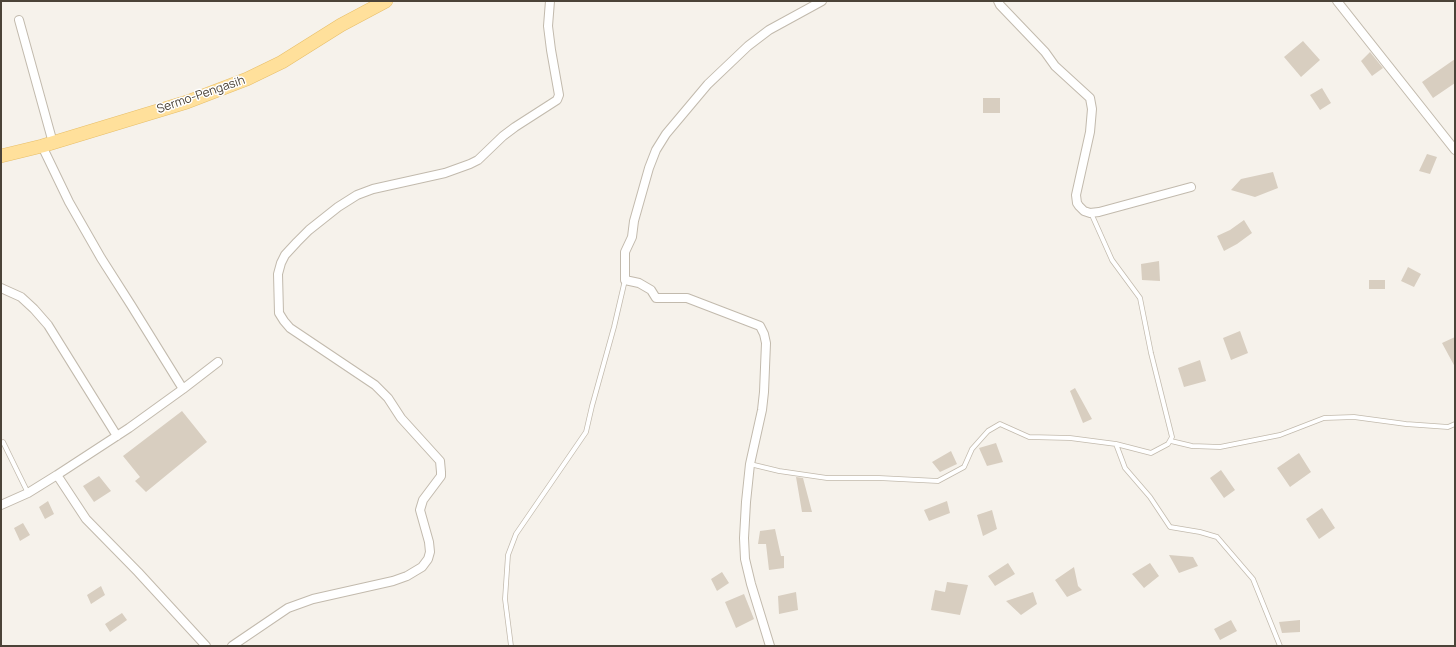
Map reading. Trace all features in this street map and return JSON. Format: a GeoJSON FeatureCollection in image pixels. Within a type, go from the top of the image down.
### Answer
{"type":"FeatureCollection","features":[{"type":"Feature","properties":{"kind":"main road","name":"Sermo-Pengasih"},"geometry":{"type":"LineString","coordinates":[[1,156],[48,144],[187,102],[247,79],[282,62],[341,25],[386,1]]}},
{"type":"Feature","properties":{"kind":"street"},"geometry":{"type":"LineString","coordinates":[[232,646],[288,608],[313,599],[393,581],[407,576],[422,567],[428,559],[430,552],[429,542],[420,510],[423,500],[442,472],[440,461],[402,418],[388,398],[375,385],[296,332],[284,321],[279,313],[278,274],[285,255],[297,242],[338,207],[357,195],[373,189],[445,173],[470,164],[478,160],[503,136],[515,127],[557,100],[559,95],[548,26],[550,1]]}},
{"type":"Feature","properties":{"kind":"street"},"geometry":{"type":"LineString","coordinates":[[770,646],[751,584],[745,559],[744,538],[750,464],[761,416],[764,392],[766,343],[764,334],[760,326],[687,298],[656,298],[651,290],[639,284],[625,280],[625,252],[632,237],[640,194],[654,156],[666,134],[708,84],[748,46],[769,30],[822,1]]}},
{"type":"Feature","properties":{"kind":"street"},"geometry":{"type":"LineString","coordinates":[[998,1],[1000,5],[1045,52],[1055,66],[1090,98],[1092,109],[1090,132],[1076,198],[1077,203],[1084,211],[1090,213],[1099,212],[1191,187]]}},
{"type":"Feature","properties":{"kind":"street"},"geometry":{"type":"LineString","coordinates":[[1337,1],[1455,150]]}},
{"type":"Feature","properties":{"kind":"street"},"geometry":{"type":"LineString","coordinates":[[19,20],[48,144],[69,202],[101,258],[183,389]]}},
{"type":"Feature","properties":{"kind":"street"},"geometry":{"type":"LineString","coordinates":[[1,288],[21,297],[48,325],[117,436]]}},
{"type":"Feature","properties":{"kind":"street"},"geometry":{"type":"LineString","coordinates":[[1,505],[28,493],[58,475],[117,436],[218,362]]}},
{"type":"Feature","properties":{"kind":"street"},"geometry":{"type":"LineString","coordinates":[[58,475],[86,519],[138,572],[206,646]]}},
{"type":"Feature","properties":{"kind":"lane"},"geometry":{"type":"LineString","coordinates":[[750,464],[779,471],[827,478],[879,478],[938,481],[964,467],[972,449],[988,431],[1000,424],[1029,437],[1070,438],[1116,444],[1151,453],[1168,444],[1172,437],[1151,353],[1140,298],[1112,260],[1090,213]]}},
{"type":"Feature","properties":{"kind":"lane"},"geometry":{"type":"LineString","coordinates":[[511,646],[505,599],[508,555],[516,534],[586,432],[625,280]]}},
{"type":"Feature","properties":{"kind":"lane"},"geometry":{"type":"LineString","coordinates":[[1171,441],[1192,446],[1220,447],[1280,435],[1324,418],[1354,417],[1406,424],[1448,427],[1455,424]]}},
{"type":"Feature","properties":{"kind":"lane"},"geometry":{"type":"LineString","coordinates":[[3,442],[28,493]]}},
{"type":"Feature","properties":{"kind":"lane"},"geometry":{"type":"LineString","coordinates":[[1116,444],[1125,468],[1150,497],[1170,527],[1200,532],[1217,537],[1253,579],[1280,646]]}},
{"type":"Feature","properties":{"kind":"building"},"geometry":{"type":"Polygon","coordinates":[[[1303,41],[1320,60],[1301,77],[1284,57],[1303,41]]]}},
{"type":"Feature","properties":{"kind":"building"},"geometry":{"type":"Polygon","coordinates":[[[1370,52],[1383,68],[1372,76],[1361,61],[1370,52]]]}},
{"type":"Feature","properties":{"kind":"building"},"geometry":{"type":"Polygon","coordinates":[[[1455,59],[1455,83],[1433,98],[1422,82],[1455,59]]]}},
{"type":"Feature","properties":{"kind":"building"},"geometry":{"type":"Polygon","coordinates":[[[1322,88],[1331,103],[1320,110],[1310,95],[1322,88]]]}},
{"type":"Feature","properties":{"kind":"building"},"geometry":{"type":"Polygon","coordinates":[[[983,98],[1000,98],[1000,113],[983,113],[983,98]]]}},
{"type":"Feature","properties":{"kind":"building"},"geometry":{"type":"Polygon","coordinates":[[[1427,154],[1437,157],[1430,174],[1419,171],[1427,154]]]}},
{"type":"Feature","properties":{"kind":"building"},"geometry":{"type":"Polygon","coordinates":[[[1273,172],[1278,188],[1255,197],[1231,190],[1241,179],[1273,172]]]}},
{"type":"Feature","properties":{"kind":"building"},"geometry":{"type":"Polygon","coordinates":[[[1244,220],[1252,233],[1224,251],[1217,236],[1230,230],[1244,220]]]}},
{"type":"Feature","properties":{"kind":"building"},"geometry":{"type":"Polygon","coordinates":[[[1159,261],[1160,281],[1142,280],[1141,264],[1159,261]]]}},
{"type":"Feature","properties":{"kind":"building"},"geometry":{"type":"Polygon","coordinates":[[[1408,267],[1421,274],[1414,287],[1401,281],[1408,267]]]}},
{"type":"Feature","properties":{"kind":"building"},"geometry":{"type":"Polygon","coordinates":[[[1369,280],[1385,280],[1385,289],[1369,289],[1369,280]]]}},
{"type":"Feature","properties":{"kind":"building"},"geometry":{"type":"Polygon","coordinates":[[[1240,331],[1248,353],[1231,360],[1223,338],[1240,331]]]}},
{"type":"Feature","properties":{"kind":"building"},"geometry":{"type":"Polygon","coordinates":[[[1455,337],[1455,367],[1442,343],[1455,337]]]}},
{"type":"Feature","properties":{"kind":"building"},"geometry":{"type":"Polygon","coordinates":[[[1200,360],[1206,381],[1184,387],[1178,368],[1200,360]]]}},
{"type":"Feature","properties":{"kind":"building"},"geometry":{"type":"Polygon","coordinates":[[[1075,388],[1092,419],[1083,423],[1070,391],[1075,388]]]}},
{"type":"Feature","properties":{"kind":"building"},"geometry":{"type":"Polygon","coordinates":[[[182,411],[207,442],[146,492],[135,481],[140,477],[123,456],[182,411]]]}},
{"type":"Feature","properties":{"kind":"building"},"geometry":{"type":"Polygon","coordinates":[[[996,443],[1003,462],[987,466],[979,448],[996,443]]]}},
{"type":"Feature","properties":{"kind":"building"},"geometry":{"type":"Polygon","coordinates":[[[951,451],[957,464],[940,472],[932,462],[951,451]]]}},
{"type":"Feature","properties":{"kind":"building"},"geometry":{"type":"Polygon","coordinates":[[[1299,453],[1311,472],[1290,487],[1277,468],[1299,453]]]}},
{"type":"Feature","properties":{"kind":"building"},"geometry":{"type":"Polygon","coordinates":[[[1221,470],[1235,490],[1224,498],[1210,478],[1221,470]]]}},
{"type":"Feature","properties":{"kind":"building"},"geometry":{"type":"Polygon","coordinates":[[[99,476],[111,491],[94,502],[83,486],[99,476]]]}},
{"type":"Feature","properties":{"kind":"building"},"geometry":{"type":"Polygon","coordinates":[[[796,477],[803,478],[812,512],[802,512],[796,477]]]}},
{"type":"Feature","properties":{"kind":"building"},"geometry":{"type":"Polygon","coordinates":[[[48,501],[54,514],[45,519],[39,507],[48,501]]]}},
{"type":"Feature","properties":{"kind":"building"},"geometry":{"type":"Polygon","coordinates":[[[947,501],[950,513],[929,521],[924,510],[947,501]]]}},
{"type":"Feature","properties":{"kind":"building"},"geometry":{"type":"Polygon","coordinates":[[[1322,508],[1335,528],[1319,539],[1306,519],[1322,508]]]}},
{"type":"Feature","properties":{"kind":"building"},"geometry":{"type":"Polygon","coordinates":[[[992,510],[997,529],[983,536],[977,515],[992,510]]]}},
{"type":"Feature","properties":{"kind":"building"},"geometry":{"type":"Polygon","coordinates":[[[23,523],[30,535],[20,541],[14,528],[23,523]]]}},
{"type":"Feature","properties":{"kind":"building"},"geometry":{"type":"Polygon","coordinates":[[[775,529],[781,556],[784,556],[784,568],[769,570],[766,544],[758,544],[760,531],[775,529]]]}},
{"type":"Feature","properties":{"kind":"building"},"geometry":{"type":"Polygon","coordinates":[[[1169,555],[1193,557],[1198,566],[1179,573],[1169,555]]]}},
{"type":"Feature","properties":{"kind":"building"},"geometry":{"type":"Polygon","coordinates":[[[1008,563],[1015,574],[995,586],[988,576],[1008,563]]]}},
{"type":"Feature","properties":{"kind":"building"},"geometry":{"type":"Polygon","coordinates":[[[1150,563],[1159,576],[1144,588],[1132,574],[1150,563]]]}},
{"type":"Feature","properties":{"kind":"building"},"geometry":{"type":"Polygon","coordinates":[[[1074,567],[1078,586],[1082,590],[1067,597],[1055,580],[1074,567]]]}},
{"type":"Feature","properties":{"kind":"building"},"geometry":{"type":"Polygon","coordinates":[[[722,572],[729,583],[717,591],[711,579],[722,572]]]}},
{"type":"Feature","properties":{"kind":"building"},"geometry":{"type":"Polygon","coordinates":[[[947,582],[968,585],[960,615],[931,610],[935,590],[945,592],[947,582]]]}},
{"type":"Feature","properties":{"kind":"building"},"geometry":{"type":"Polygon","coordinates":[[[101,586],[105,595],[91,604],[87,595],[101,586]]]}},
{"type":"Feature","properties":{"kind":"building"},"geometry":{"type":"Polygon","coordinates":[[[796,592],[798,610],[779,614],[778,596],[796,592]]]}},
{"type":"Feature","properties":{"kind":"building"},"geometry":{"type":"Polygon","coordinates":[[[1033,592],[1037,604],[1021,615],[1006,601],[1033,592]]]}},
{"type":"Feature","properties":{"kind":"building"},"geometry":{"type":"Polygon","coordinates":[[[744,594],[754,619],[736,628],[725,602],[744,594]]]}},
{"type":"Feature","properties":{"kind":"building"},"geometry":{"type":"Polygon","coordinates":[[[122,613],[127,620],[110,632],[105,624],[122,613]]]}},
{"type":"Feature","properties":{"kind":"building"},"geometry":{"type":"Polygon","coordinates":[[[1231,620],[1237,631],[1220,640],[1214,629],[1231,620]]]}},
{"type":"Feature","properties":{"kind":"building"},"geometry":{"type":"Polygon","coordinates":[[[1300,620],[1300,632],[1282,633],[1279,622],[1300,620]]]}}]}
